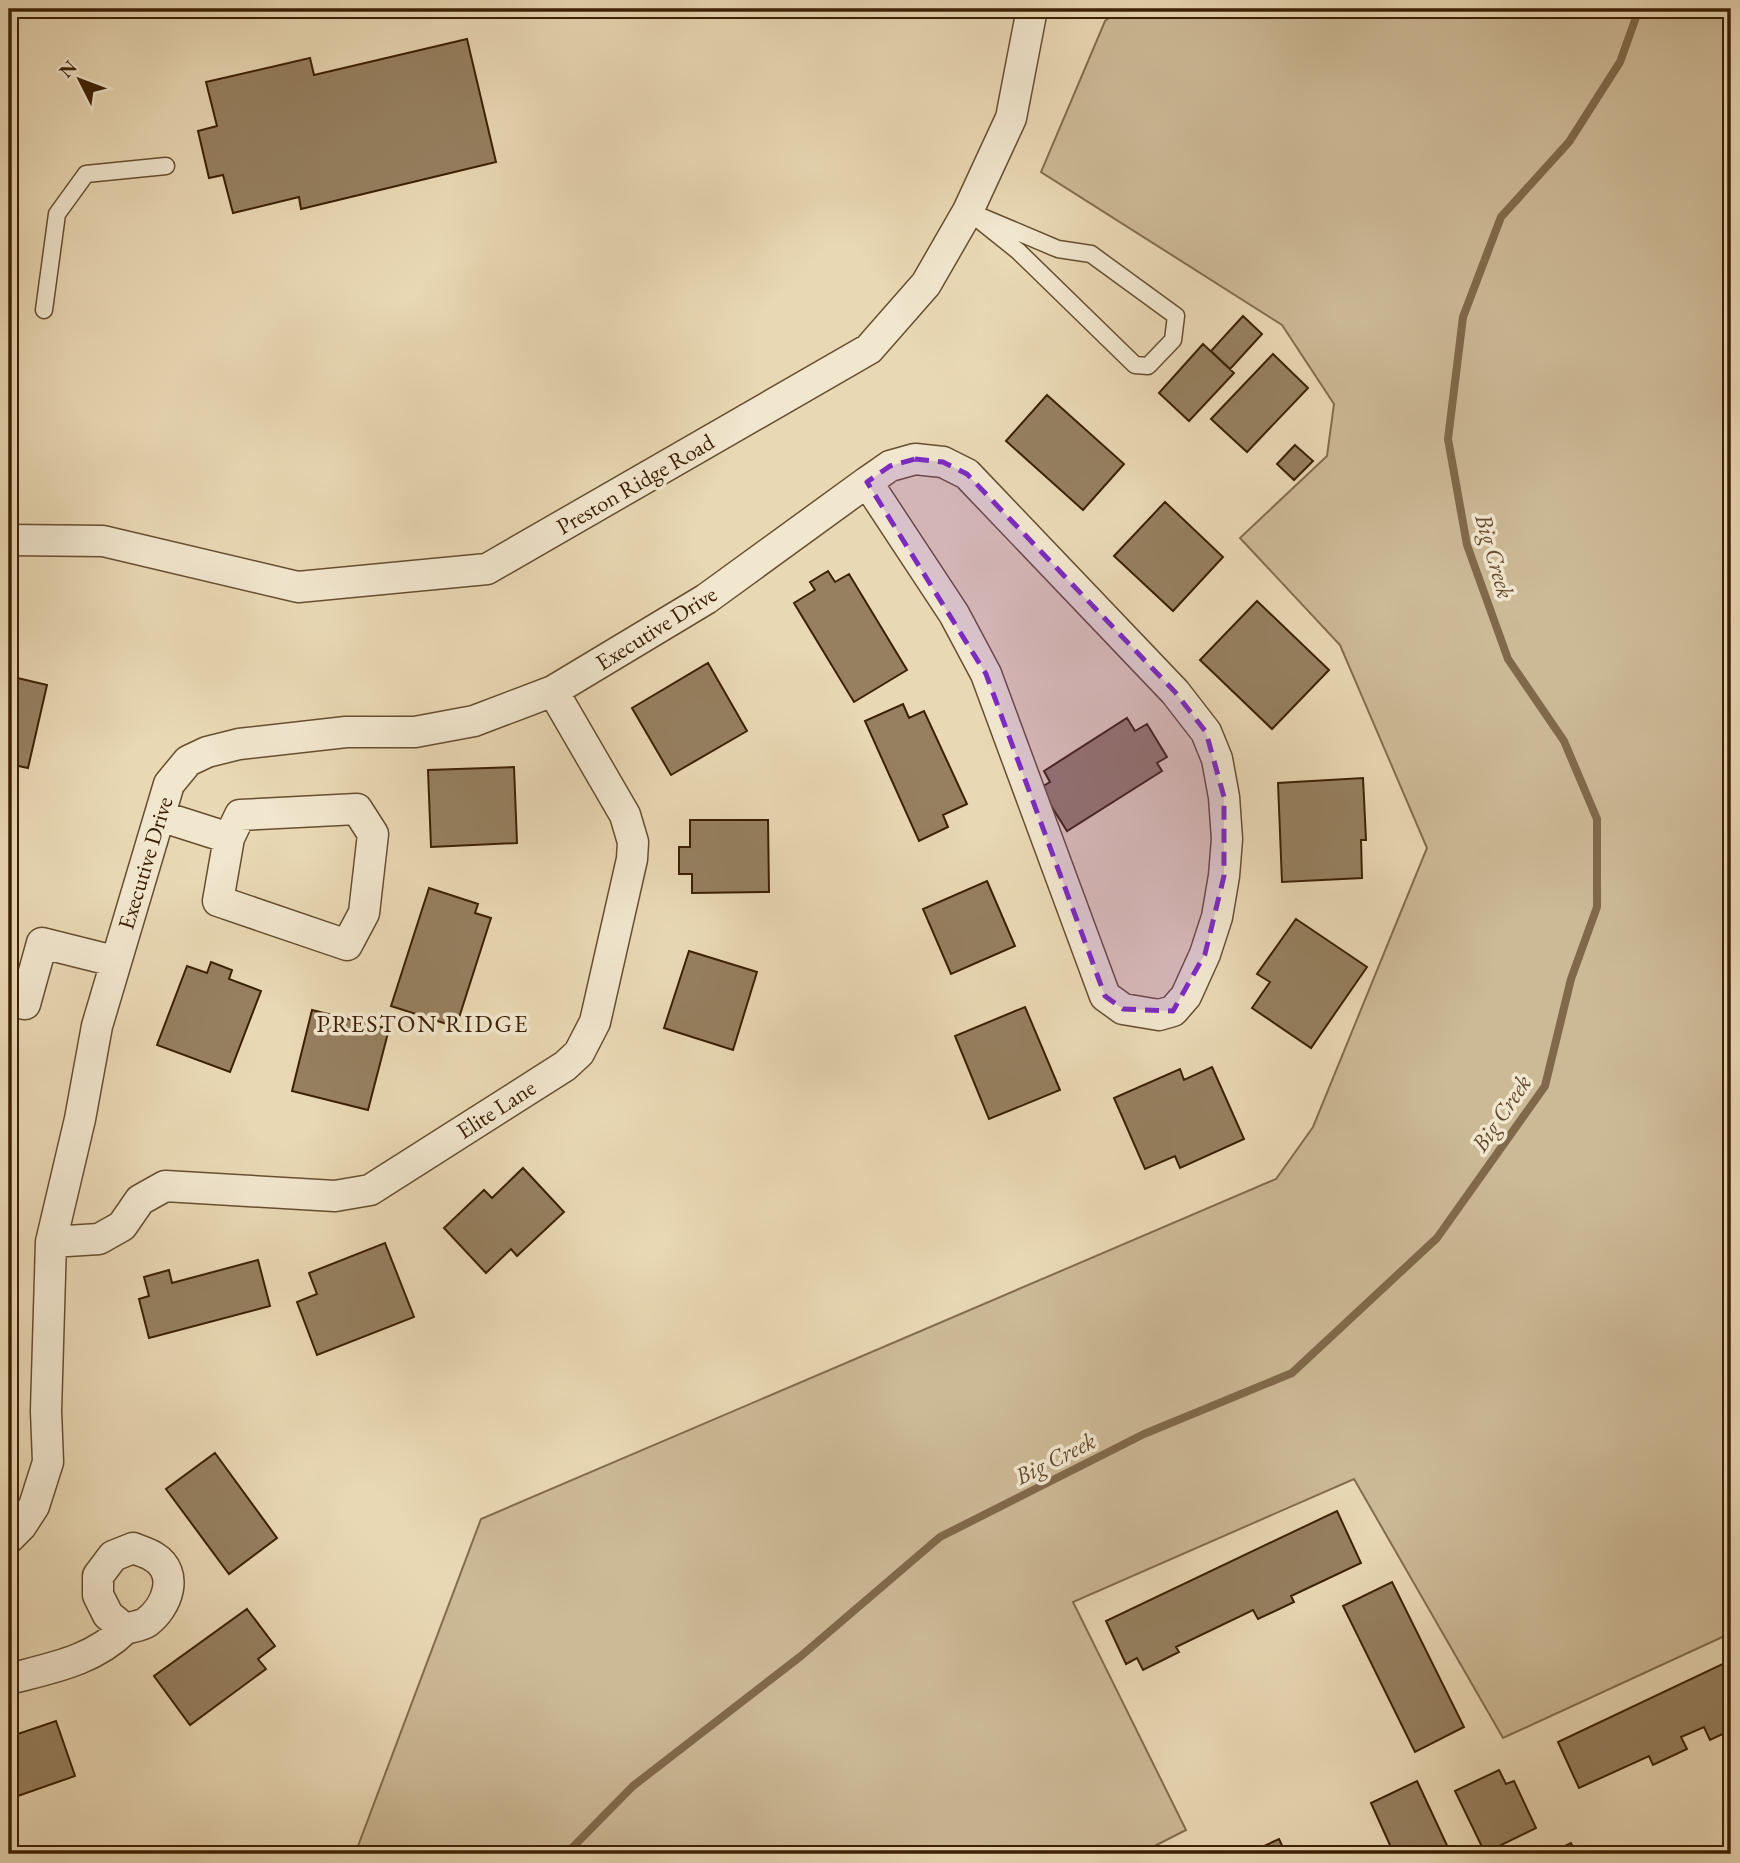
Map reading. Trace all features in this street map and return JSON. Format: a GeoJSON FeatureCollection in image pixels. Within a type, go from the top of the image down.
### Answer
{"type":"FeatureCollection","features":[{"type":"Feature","properties":{"kind":"street","name":"Preston Ridge Road"},"geometry":{"type":"LineString","coordinates":[[9,540],[103,541],[298,587],[487,569],[869,349],[926,284],[968,211],[1011,118],[1032,9]]}},
{"type":"Feature","properties":{"kind":"street","name":"Executive Drive"},"geometry":{"type":"LineString","coordinates":[[9,1538],[22,1526],[34,1506],[48,1462],[46,1411],[51,1242],[80,1119],[97,1026],[114,961],[169,784],[188,761],[207,752],[239,744],[346,732],[415,732],[474,721],[553,691],[706,598],[867,482],[890,466],[915,459],[943,462],[967,474],[1175,692],[1206,732],[1217,759],[1224,797],[1227,839],[1224,876],[1217,917],[1205,954],[1185,996],[1173,1011],[1159,1015],[1123,1009],[1104,996],[986,674],[954,614],[867,482]]}},
{"type":"Feature","properties":{"kind":"street","name":"Elite Lane"},"geometry":{"type":"LineString","coordinates":[[51,1242],[99,1239],[122,1226],[140,1200],[165,1186],[335,1196],[370,1190],[565,1066],[579,1053],[595,1022],[632,859],[633,842],[625,815],[553,691]]}},
{"type":"Feature","properties":{"kind":"street"},"geometry":{"type":"LineString","coordinates":[[357,809],[373,834],[364,913],[347,945],[218,901],[229,838],[240,816],[357,809]]}},
{"type":"Feature","properties":{"kind":"street"},"geometry":{"type":"LineString","coordinates":[[160,816],[229,838]]}},
{"type":"Feature","properties":{"kind":"street"},"geometry":{"type":"LineString","coordinates":[[9,1000],[25,1004],[42,943],[114,961]]}},
{"type":"Feature","properties":{"kind":"street"},"geometry":{"type":"LineString","coordinates":[[10,1673],[79,1660],[114,1640],[125,1629]]}},
{"type":"Feature","properties":{"kind":"lane"},"geometry":{"type":"LineString","coordinates":[[44,310],[57,214],[86,174],[166,166]]}},
{"type":"Feature","properties":{"kind":"lane"},"geometry":{"type":"LineString","coordinates":[[968,211],[1058,249],[1091,254],[1176,316],[1173,340],[1148,366],[1135,365],[1018,251],[968,211]]}},
{"type":"Feature","properties":{"kind":"highlighted area"},"geometry":{"type":"Polygon","coordinates":[[[915,459],[943,462],[967,474],[1175,692],[1206,732],[1224,797],[1224,876],[1205,954],[1173,1011],[1123,1009],[1105,996],[986,674],[867,482],[890,466],[915,459]]]}},
{"type":"Feature","properties":{"kind":"shaded area"},"geometry":{"type":"Polygon","coordinates":[[[1120,9],[1731,9],[1731,1633],[1503,1738],[1354,1479],[1073,1602],[1186,1830],[1139,1854],[355,1854],[481,1519],[1276,1179],[1313,1127],[1427,848],[1340,645],[1240,538],[1327,456],[1334,404],[1282,325],[1041,172],[1105,21],[1120,9]]]}},
{"type":"Feature","properties":{"kind":"building"},"geometry":{"type":"Polygon","coordinates":[[[467,39],[496,162],[301,209],[299,197],[233,213],[223,175],[209,178],[198,131],[217,126],[206,82],[310,58],[314,75],[467,39]]]}},
{"type":"Feature","properties":{"kind":"building"},"geometry":{"type":"Polygon","coordinates":[[[1243,316],[1262,334],[1230,369],[1211,351],[1243,316]]]}},
{"type":"Feature","properties":{"kind":"building"},"geometry":{"type":"Polygon","coordinates":[[[1203,344],[1234,373],[1189,421],[1159,393],[1203,344]]]}},
{"type":"Feature","properties":{"kind":"building"},"geometry":{"type":"Polygon","coordinates":[[[1273,354],[1308,388],[1247,452],[1211,419],[1273,354]]]}},
{"type":"Feature","properties":{"kind":"building"},"geometry":{"type":"Polygon","coordinates":[[[1047,395],[1124,464],[1083,510],[1006,441],[1047,395]]]}},
{"type":"Feature","properties":{"kind":"building"},"geometry":{"type":"Polygon","coordinates":[[[1295,445],[1313,461],[1294,480],[1277,464],[1295,445]]]}},
{"type":"Feature","properties":{"kind":"building"},"geometry":{"type":"Polygon","coordinates":[[[1165,502],[1223,557],[1173,611],[1114,556],[1165,502]]]}},
{"type":"Feature","properties":{"kind":"building"},"geometry":{"type":"Polygon","coordinates":[[[828,571],[835,582],[849,574],[907,670],[854,702],[794,603],[815,590],[810,582],[828,571]]]}},
{"type":"Feature","properties":{"kind":"building"},"geometry":{"type":"Polygon","coordinates":[[[1257,601],[1329,670],[1272,729],[1200,660],[1257,601]]]}},
{"type":"Feature","properties":{"kind":"building"},"geometry":{"type":"Polygon","coordinates":[[[708,663],[747,731],[671,775],[632,708],[708,663]]]}},
{"type":"Feature","properties":{"kind":"building"},"geometry":{"type":"Polygon","coordinates":[[[9,676],[47,685],[28,768],[9,764],[9,676]]]}},
{"type":"Feature","properties":{"kind":"building"},"geometry":{"type":"Polygon","coordinates":[[[903,704],[909,718],[924,711],[967,804],[943,815],[948,827],[919,841],[865,721],[903,704]]]}},
{"type":"Feature","properties":{"kind":"building"},"geometry":{"type":"Polygon","coordinates":[[[1127,718],[1135,731],[1147,724],[1167,757],[1157,763],[1162,771],[1067,831],[1040,788],[1050,782],[1044,771],[1127,718]]]}},
{"type":"Feature","properties":{"kind":"building"},"geometry":{"type":"Polygon","coordinates":[[[514,767],[517,843],[431,847],[428,770],[514,767]]]}},
{"type":"Feature","properties":{"kind":"building"},"geometry":{"type":"Polygon","coordinates":[[[1363,778],[1366,840],[1361,840],[1362,878],[1282,882],[1278,783],[1363,778]]]}},
{"type":"Feature","properties":{"kind":"building"},"geometry":{"type":"Polygon","coordinates":[[[690,820],[768,820],[769,892],[692,893],[692,874],[679,874],[679,847],[690,847],[690,820]]]}},
{"type":"Feature","properties":{"kind":"building"},"geometry":{"type":"Polygon","coordinates":[[[987,881],[1015,946],[951,974],[923,909],[987,881]]]}},
{"type":"Feature","properties":{"kind":"building"},"geometry":{"type":"Polygon","coordinates":[[[429,888],[478,904],[475,913],[491,918],[456,1027],[391,1006],[429,888]]]}},
{"type":"Feature","properties":{"kind":"building"},"geometry":{"type":"Polygon","coordinates":[[[1296,919],[1367,967],[1311,1048],[1252,1008],[1270,982],[1257,974],[1296,919]]]}},
{"type":"Feature","properties":{"kind":"building"},"geometry":{"type":"Polygon","coordinates":[[[689,951],[757,972],[733,1050],[664,1028],[689,951]]]}},
{"type":"Feature","properties":{"kind":"building"},"geometry":{"type":"Polygon","coordinates":[[[211,962],[232,970],[229,979],[261,991],[230,1072],[157,1045],[187,966],[207,973],[211,962]]]}},
{"type":"Feature","properties":{"kind":"building"},"geometry":{"type":"Polygon","coordinates":[[[1025,1007],[1060,1090],[989,1119],[955,1036],[1025,1007]]]}},
{"type":"Feature","properties":{"kind":"building"},"geometry":{"type":"Polygon","coordinates":[[[312,1010],[389,1029],[368,1110],[292,1091],[312,1010]]]}},
{"type":"Feature","properties":{"kind":"building"},"geometry":{"type":"Polygon","coordinates":[[[1212,1067],[1244,1139],[1180,1168],[1175,1156],[1145,1169],[1114,1098],[1180,1069],[1184,1080],[1212,1067]]]}},
{"type":"Feature","properties":{"kind":"building"},"geometry":{"type":"Polygon","coordinates":[[[523,1168],[564,1212],[517,1256],[511,1249],[486,1273],[444,1228],[484,1190],[492,1198],[523,1168]]]}},
{"type":"Feature","properties":{"kind":"building"},"geometry":{"type":"Polygon","coordinates":[[[385,1243],[414,1317],[317,1355],[297,1302],[317,1294],[309,1273],[385,1243]]]}},
{"type":"Feature","properties":{"kind":"building"},"geometry":{"type":"Polygon","coordinates":[[[258,1260],[270,1306],[149,1338],[139,1299],[149,1296],[144,1277],[169,1270],[172,1283],[258,1260]]]}},
{"type":"Feature","properties":{"kind":"building"},"geometry":{"type":"Polygon","coordinates":[[[215,1453],[277,1538],[229,1574],[166,1489],[215,1453]]]}},
{"type":"Feature","properties":{"kind":"building"},"geometry":{"type":"Polygon","coordinates":[[[1337,1511],[1361,1563],[1291,1596],[1294,1602],[1258,1619],[1253,1610],[1176,1647],[1179,1652],[1143,1670],[1137,1658],[1126,1664],[1106,1621],[1337,1511]]]}},
{"type":"Feature","properties":{"kind":"building"},"geometry":{"type":"Polygon","coordinates":[[[1392,1582],[1464,1727],[1415,1752],[1343,1606],[1392,1582]]]}},
{"type":"Feature","properties":{"kind":"building"},"geometry":{"type":"Polygon","coordinates":[[[247,1609],[275,1646],[258,1659],[266,1669],[190,1725],[154,1676],[247,1609]]]}},
{"type":"Feature","properties":{"kind":"building"},"geometry":{"type":"Polygon","coordinates":[[[1731,1660],[1731,1730],[1710,1740],[1704,1727],[1681,1737],[1687,1749],[1653,1765],[1649,1756],[1579,1788],[1558,1742],[1731,1660]]]}},
{"type":"Feature","properties":{"kind":"building"},"geometry":{"type":"Polygon","coordinates":[[[56,1721],[75,1776],[9,1799],[9,1737],[56,1721]]]}},
{"type":"Feature","properties":{"kind":"building"},"geometry":{"type":"Polygon","coordinates":[[[1499,1770],[1506,1784],[1514,1781],[1536,1828],[1485,1853],[1455,1791],[1499,1770]]]}},
{"type":"Feature","properties":{"kind":"building"},"geometry":{"type":"Polygon","coordinates":[[[1417,1781],[1451,1854],[1394,1854],[1371,1803],[1417,1781]]]}},
{"type":"Feature","properties":{"kind":"building"},"geometry":{"type":"Polygon","coordinates":[[[1279,1839],[1286,1854],[1247,1854],[1279,1839]]]}},
{"type":"Feature","properties":{"kind":"building"},"geometry":{"type":"Polygon","coordinates":[[[1571,1843],[1576,1854],[1548,1854],[1571,1843]]]}},
{"type":"Feature","properties":{"kind":"waterway","name":"Big Creek"},"geometry":{"type":"LineString","coordinates":[[566,1854],[633,1786],[801,1656],[940,1537],[1144,1434],[1292,1373],[1437,1238],[1545,1086],[1571,979],[1597,907],[1597,819],[1564,741],[1508,659],[1467,545],[1448,439],[1463,317],[1501,217],[1569,142],[1620,62],[1639,9]]}},
{"type":"Feature","properties":{"kind":"district","name":"PRESTON RIDGE"},"geometry":{"type":"Point","coordinates":[423,1023]}}]}
